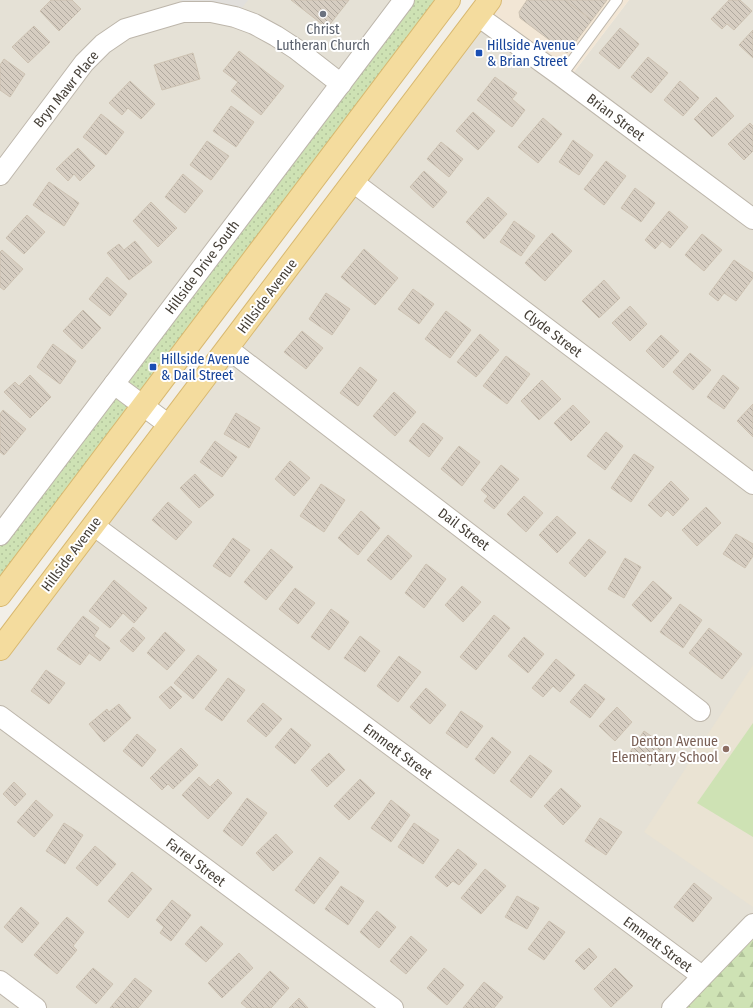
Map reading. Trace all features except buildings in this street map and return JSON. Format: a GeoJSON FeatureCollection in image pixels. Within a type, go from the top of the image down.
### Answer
{"type":"FeatureCollection","features":[{"type":"Feature","properties":{"kind":"main road"},"geometry":{"type":"LineString","coordinates":[[0,595],[449,0]]}},
{"type":"Feature","properties":{"kind":"main road","name":"Hillside Avenue"},"geometry":{"type":"LineString","coordinates":[[0,649],[484,8]]}},
{"type":"Feature","properties":{"kind":"street","name":"Hillside Drive South"},"geometry":{"type":"LineString","coordinates":[[0,535],[404,0]]}},
{"type":"Feature","properties":{"kind":"street","name":"Bryn Mawr Place"},"geometry":{"type":"LineString","coordinates":[[0,175],[84,63],[103,44],[125,29],[182,6],[235,17],[254,24],[276,36],[340,84]]}},
{"type":"Feature","properties":{"kind":"street","name":"Brian Street"},"geometry":{"type":"LineString","coordinates":[[484,8],[561,76],[753,219]]}},
{"type":"Feature","properties":{"kind":"street","name":"Clyde Street"},"geometry":{"type":"LineString","coordinates":[[352,182],[753,484]]}},
{"type":"Feature","properties":{"kind":"street","name":"Dail Street"},"geometry":{"type":"LineString","coordinates":[[227,348],[700,711]]}},
{"type":"Feature","properties":{"kind":"street"},"geometry":{"type":"LineString","coordinates":[[114,384],[169,425]]}},
{"type":"Feature","properties":{"kind":"street","name":"Emmett Street"},"geometry":{"type":"LineString","coordinates":[[93,525],[702,976]]}},
{"type":"Feature","properties":{"kind":"street","name":"Farrel Street"},"geometry":{"type":"LineString","coordinates":[[0,716],[392,1008]]}},
{"type":"Feature","properties":{"kind":"street"},"geometry":{"type":"LineString","coordinates":[[672,1008],[753,924]]}},
{"type":"Feature","properties":{"kind":"street"},"geometry":{"type":"LineString","coordinates":[[0,981],[36,1008]]}},
{"type":"Feature","properties":{"kind":"lane"},"geometry":{"type":"LineString","coordinates":[[561,76],[616,0]]}},
{"type":"Feature","properties":{"kind":"shaded area"},"geometry":{"type":"Polygon","coordinates":[[[0,0],[403,0],[0,534],[0,0]]]}},
{"type":"Feature","properties":{"kind":"shaded area"},"geometry":{"type":"Polygon","coordinates":[[[181,0],[248,0],[235,17],[183,12],[181,0]]]}},
{"type":"Feature","properties":{"kind":"shaded area"},"geometry":{"type":"Polygon","coordinates":[[[490,0],[629,0],[568,80],[478,16],[490,0]]]}},
{"type":"Feature","properties":{"kind":"shaded area"},"geometry":{"type":"Polygon","coordinates":[[[629,0],[753,0],[753,1008],[0,1008],[0,649],[478,16],[568,80],[629,0]]]}},
{"type":"Feature","properties":{"kind":"shaded area","name":"Denton Avenue Elementary School"},"geometry":{"type":"Polygon","coordinates":[[[753,665],[753,907],[644,832],[753,665]]]}},
{"type":"Feature","properties":{"kind":"green space"},"geometry":{"type":"Polygon","coordinates":[[[403,0],[449,0],[0,595],[0,534],[403,0]]]}},
{"type":"Feature","properties":{"kind":"green space"},"geometry":{"type":"Polygon","coordinates":[[[753,723],[753,837],[697,803],[753,723]]]}},
{"type":"Feature","properties":{"kind":"green space"},"geometry":{"type":"Polygon","coordinates":[[[753,924],[753,1008],[672,1008],[753,924]]]}},
{"type":"Feature","properties":{"kind":"place","name":"Christ Lutheran Church"},"geometry":{"type":"Point","coordinates":[323,14]}},
{"type":"Feature","properties":{"kind":"place","name":"Hillside Avenue & Brian Street"},"geometry":{"type":"Point","coordinates":[479,53]}},
{"type":"Feature","properties":{"kind":"place","name":"Hillside Avenue & Dail Street"},"geometry":{"type":"Point","coordinates":[153,367]}},
{"type":"Feature","properties":{"kind":"place","name":"Denton Avenue Elementary School"},"geometry":{"type":"Point","coordinates":[726,749]}}]}
